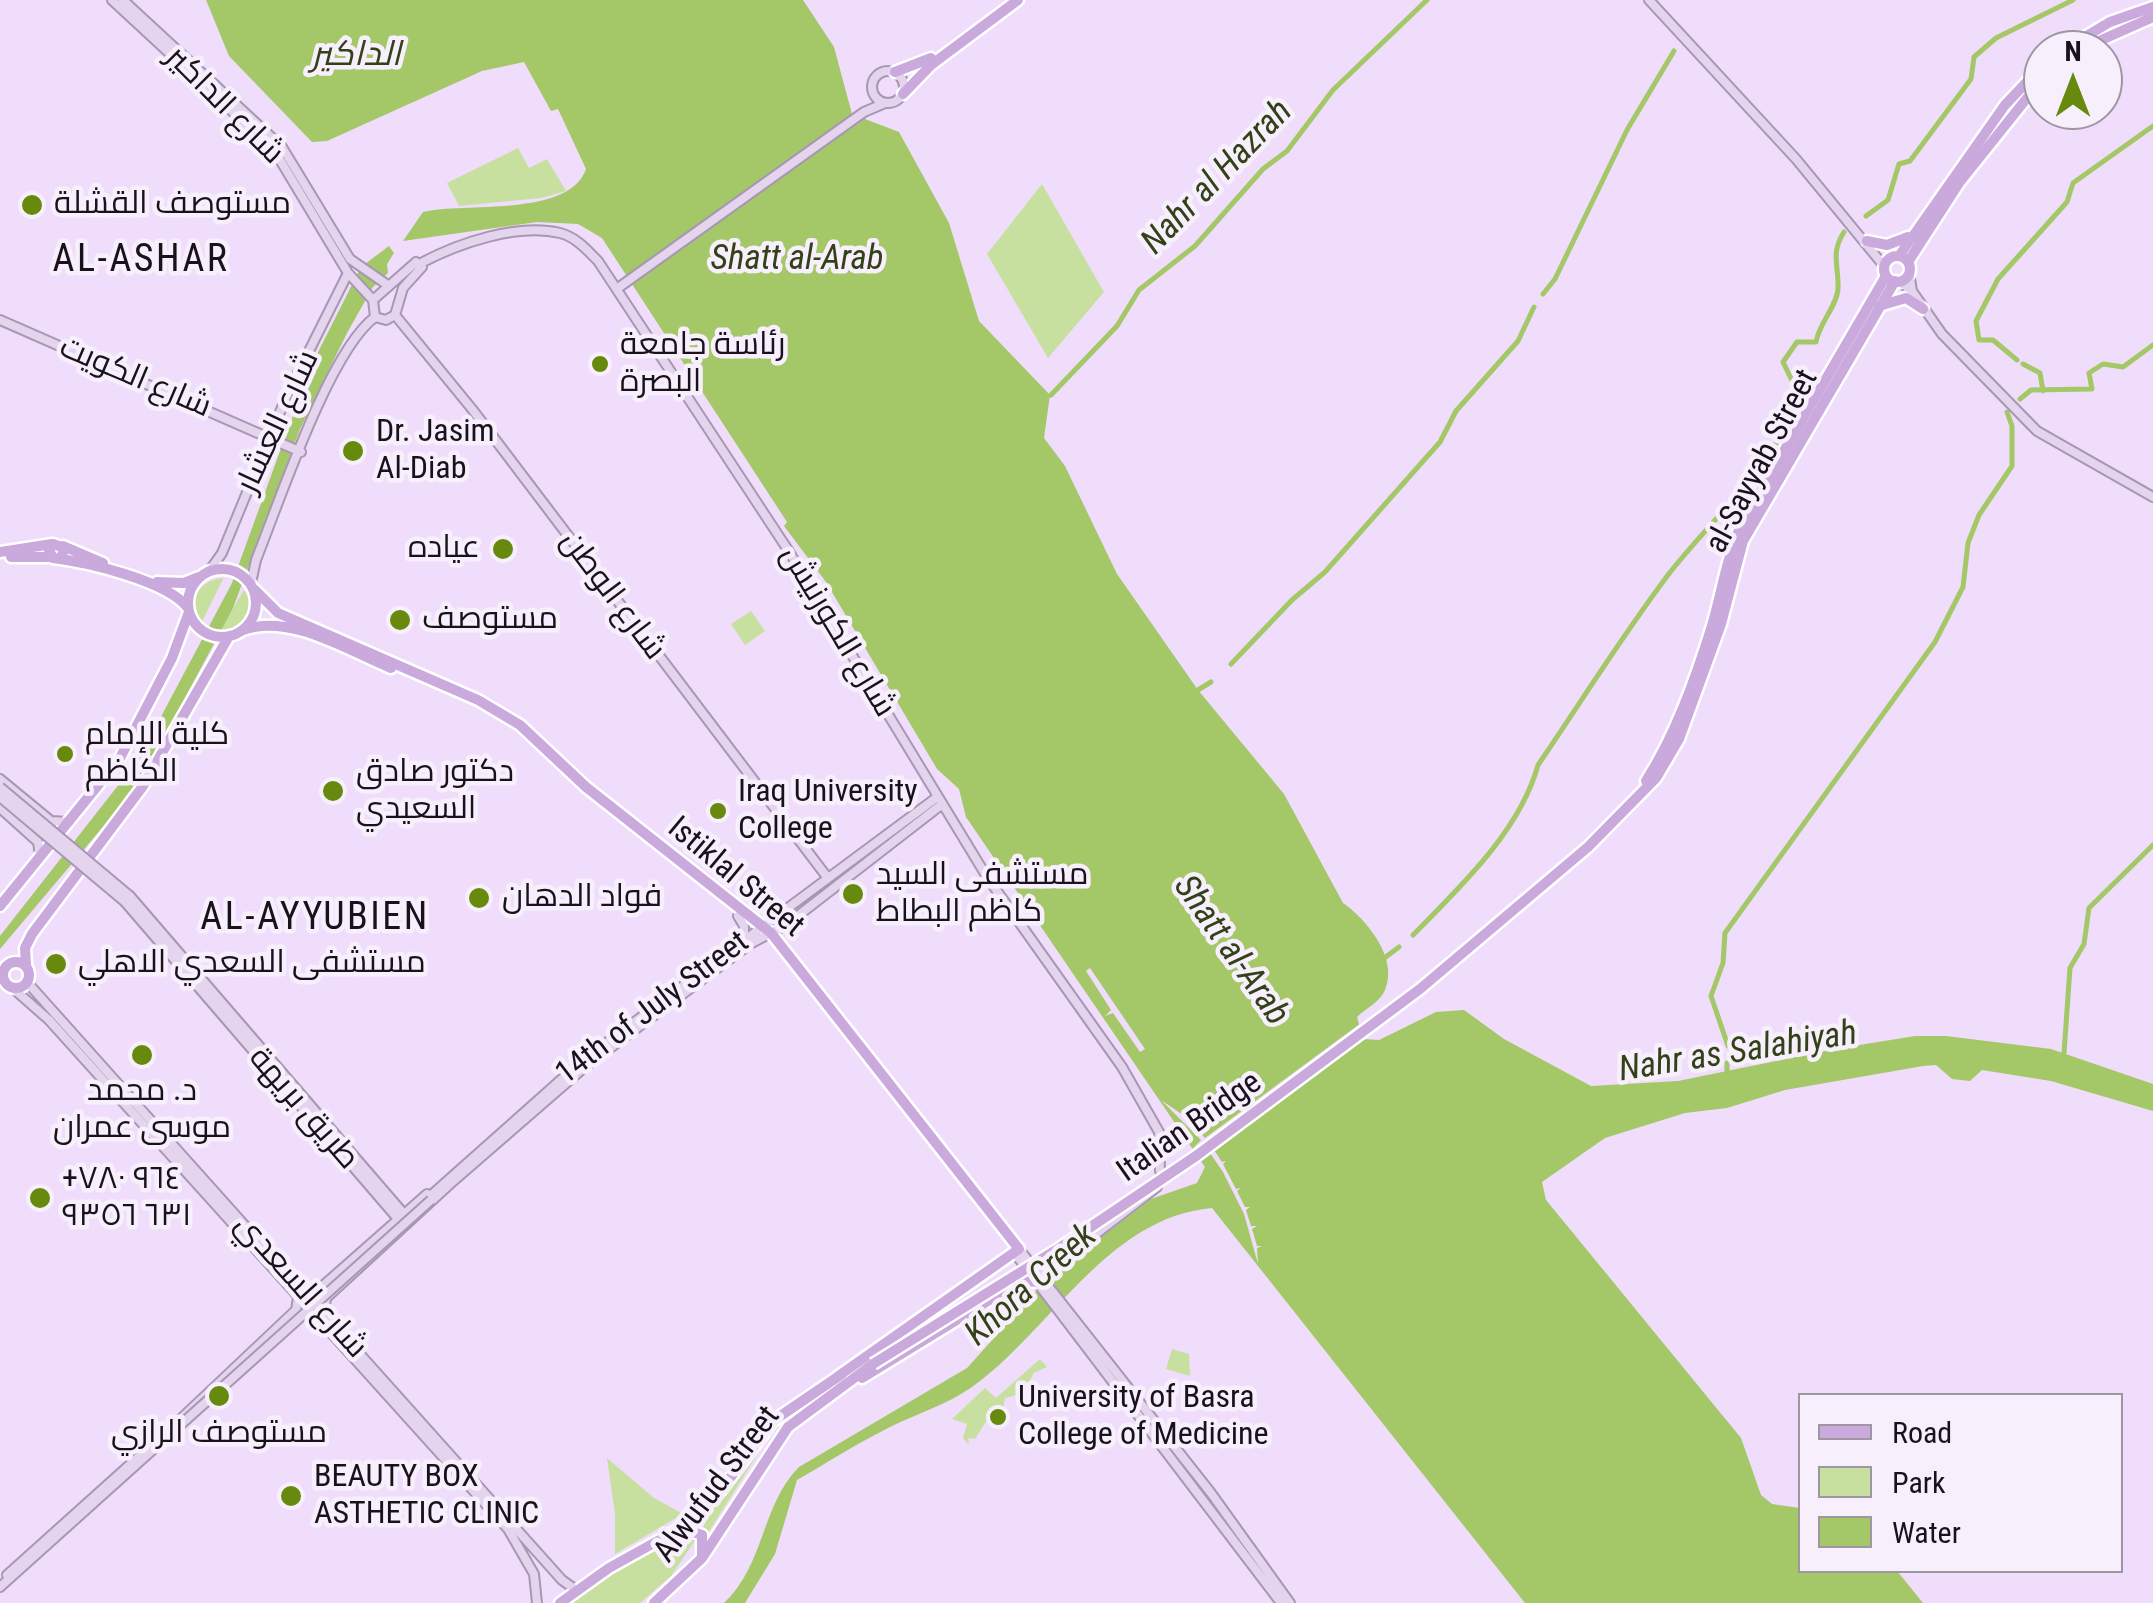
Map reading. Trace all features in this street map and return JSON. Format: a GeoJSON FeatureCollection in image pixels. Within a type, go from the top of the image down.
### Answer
{"type":"FeatureCollection","features":[{"type":"Feature","properties":{"kind":"main road","name":"شارع الداكير"},"geometry":{"type":"LineString","coordinates":[[112,0],[282,147],[358,267],[386,284]]}},
{"type":"Feature","properties":{"kind":"main road","name":"شارع الداكير"},"geometry":{"type":"LineString","coordinates":[[122,0],[253,125],[289,171],[349,275],[371,298]]}},
{"type":"Feature","properties":{"kind":"main road"},"geometry":{"type":"LineString","coordinates":[[864,112],[877,74],[922,64],[1008,0]]}},
{"type":"Feature","properties":{"kind":"main road"},"geometry":{"type":"LineString","coordinates":[[618,288],[864,112],[902,94],[931,65],[1018,0]]}},
{"type":"Feature","properties":{"kind":"main road"},"geometry":{"type":"LineString","coordinates":[[1650,0],[1867,241],[1895,267],[1923,309],[2037,431],[2153,497]]}},
{"type":"Feature","properties":{"kind":"main road"},"geometry":{"type":"LineString","coordinates":[[2097,30],[2153,7]]}},
{"type":"Feature","properties":{"kind":"main road"},"geometry":{"type":"LineString","coordinates":[[2123,31],[2153,17]]}},
{"type":"Feature","properties":{"kind":"main road"},"geometry":{"type":"LineString","coordinates":[[895,72],[904,84],[902,94]]}},
{"type":"Feature","properties":{"kind":"main road","name":"al-Sayyab Street"},"geometry":{"type":"LineString","coordinates":[[1648,784],[1697,666],[1742,523],[1916,230],[2023,85]]}},
{"type":"Feature","properties":{"kind":"main road"},"geometry":{"type":"LineString","coordinates":[[872,92],[885,103]]}},
{"type":"Feature","properties":{"kind":"main road","name":"al-Sayyab Street"},"geometry":{"type":"LineString","coordinates":[[1648,784],[1679,739],[1721,624],[1743,541],[1879,306],[1895,267],[2023,103]]}},
{"type":"Feature","properties":{"kind":"main road"},"geometry":{"type":"LineString","coordinates":[[1867,241],[1894,244],[1916,230]]}},
{"type":"Feature","properties":{"kind":"main road","name":"شارع الكورنيش"},"geometry":{"type":"LineString","coordinates":[[371,298],[416,262],[422,263],[466,243],[558,232],[582,245],[618,288],[788,550],[939,801],[1156,1123],[1162,1140],[1160,1170]]}},
{"type":"Feature","properties":{"kind":"main road"},"geometry":{"type":"LineString","coordinates":[[371,298],[375,317],[386,320],[395,316],[401,292],[422,263]]}},
{"type":"Feature","properties":{"kind":"main road","name":"شارع العشار"},"geometry":{"type":"LineString","coordinates":[[210,572],[349,275]]}},
{"type":"Feature","properties":{"kind":"main road"},"geometry":{"type":"LineString","coordinates":[[1879,306],[1906,298],[1923,309]]}},
{"type":"Feature","properties":{"kind":"main road","name":"شارع الوطن"},"geometry":{"type":"LineString","coordinates":[[395,316],[472,409],[826,877]]}},
{"type":"Feature","properties":{"kind":"main road","name":"شارع العشار"},"geometry":{"type":"LineString","coordinates":[[252,584],[256,560],[298,450],[343,361],[362,329],[375,317]]}},
{"type":"Feature","properties":{"kind":"main road","name":"شارع الكويت"},"geometry":{"type":"LineString","coordinates":[[0,320],[298,450]]}},
{"type":"Feature","properties":{"kind":"main road"},"geometry":{"type":"LineString","coordinates":[[56,558],[65,554],[58,545]]}},
{"type":"Feature","properties":{"kind":"main road"},"geometry":{"type":"LineString","coordinates":[[0,555],[58,545],[151,581],[184,582],[210,572],[252,584],[256,612],[244,630],[225,637],[143,786],[32,934],[26,980],[16,991],[2,985],[12,962]]}},
{"type":"Feature","properties":{"kind":"main road"},"geometry":{"type":"LineString","coordinates":[[0,555],[56,558],[173,592],[195,624],[225,637]]}},
{"type":"Feature","properties":{"kind":"main road"},"geometry":{"type":"LineString","coordinates":[[0,906],[70,822],[136,731],[189,610],[188,594],[210,572]]}},
{"type":"Feature","properties":{"kind":"main road","name":"Istiklal Street"},"geometry":{"type":"LineString","coordinates":[[252,584],[278,613],[478,700],[520,725],[578,781],[742,916]]}},
{"type":"Feature","properties":{"kind":"main road","name":"Istiklal Street"},"geometry":{"type":"LineString","coordinates":[[244,630],[263,624],[286,626],[489,713],[516,730],[584,794],[784,950],[1227,1524]]}},
{"type":"Feature","properties":{"kind":"main road"},"geometry":{"type":"LineString","coordinates":[[0,779],[52,822],[70,822]]}},
{"type":"Feature","properties":{"kind":"main road","name":"Italian Bridge"},"geometry":{"type":"LineString","coordinates":[[871,1362],[1062,1247],[1244,1122],[1420,990],[1648,784]]}},
{"type":"Feature","properties":{"kind":"main road"},"geometry":{"type":"LineString","coordinates":[[0,788],[127,899]]}},
{"type":"Feature","properties":{"kind":"main road"},"geometry":{"type":"LineString","coordinates":[[0,796],[127,899]]}},
{"type":"Feature","properties":{"kind":"main road","name":"14th of July Street"},"geometry":{"type":"LineString","coordinates":[[172,1430],[429,1199],[586,1066],[763,932],[773,918],[826,877],[939,801]]}},
{"type":"Feature","properties":{"kind":"main road","name":"14th of July Street"},"geometry":{"type":"LineString","coordinates":[[450,1181],[582,1060],[744,940],[786,926],[939,801]]}},
{"type":"Feature","properties":{"kind":"main road"},"geometry":{"type":"LineString","coordinates":[[0,808],[38,842],[40,860]]}},
{"type":"Feature","properties":{"kind":"main road","name":"طريق بريهة"},"geometry":{"type":"LineString","coordinates":[[127,899],[400,1215]]}},
{"type":"Feature","properties":{"kind":"main road"},"geometry":{"type":"LineString","coordinates":[[744,940],[742,916],[773,918]]}},
{"type":"Feature","properties":{"kind":"main road"},"geometry":{"type":"LineString","coordinates":[[784,950],[786,926]]}},
{"type":"Feature","properties":{"kind":"main road","name":"Istiklal Street"},"geometry":{"type":"LineString","coordinates":[[763,932],[1017,1250]]}},
{"type":"Feature","properties":{"kind":"main road"},"geometry":{"type":"LineString","coordinates":[[0,958],[26,964]]}},
{"type":"Feature","properties":{"kind":"main road","name":"شارع السعدي"},"geometry":{"type":"LineString","coordinates":[[26,980],[508,1529],[530,1562],[538,1587],[537,1603]]}},
{"type":"Feature","properties":{"kind":"main road","name":"شارع السعدي"},"geometry":{"type":"LineString","coordinates":[[16,991],[39,1009],[299,1292]]}},
{"type":"Feature","properties":{"kind":"main road"},"geometry":{"type":"LineString","coordinates":[[172,1430],[296,1310],[299,1292],[318,1291],[400,1215],[450,1181]]}},
{"type":"Feature","properties":{"kind":"main road"},"geometry":{"type":"LineString","coordinates":[[3,1582],[304,1318],[321,1317],[326,1298],[450,1181]]}},
{"type":"Feature","properties":{"kind":"main road"},"geometry":{"type":"LineString","coordinates":[[840,1381],[885,1366],[1023,1281],[1040,1280],[1157,1187]]}},
{"type":"Feature","properties":{"kind":"main road"},"geometry":{"type":"LineString","coordinates":[[840,1381],[1017,1250]]}},
{"type":"Feature","properties":{"kind":"main road"},"geometry":{"type":"LineString","coordinates":[[972,1283],[998,1278],[1003,1286],[998,1295]]}},
{"type":"Feature","properties":{"kind":"main road"},"geometry":{"type":"LineString","coordinates":[[318,1291],[318,1298],[326,1298]]}},
{"type":"Feature","properties":{"kind":"main road"},"geometry":{"type":"LineString","coordinates":[[296,1310],[304,1308],[304,1318]]}},
{"type":"Feature","properties":{"kind":"main road","name":"شارع السعدي"},"geometry":{"type":"LineString","coordinates":[[321,1317],[576,1590]]}},
{"type":"Feature","properties":{"kind":"main road","name":"Alwufud Street"},"geometry":{"type":"LineString","coordinates":[[560,1603],[682,1528],[721,1490],[773,1421],[871,1362]]}},
{"type":"Feature","properties":{"kind":"main road","name":"Alwufud Street"},"geometry":{"type":"LineString","coordinates":[[654,1603],[702,1558],[780,1436],[840,1381]]}},
{"type":"Feature","properties":{"kind":"main road"},"geometry":{"type":"LineString","coordinates":[[1227,1524],[1281,1603]]}},
{"type":"Feature","properties":{"kind":"main road"},"geometry":{"type":"LineString","coordinates":[[1227,1524],[1290,1603]]}},
{"type":"Feature","properties":{"kind":"main road"},"geometry":{"type":"LineString","coordinates":[[682,1528],[702,1535],[702,1558]]}},
{"type":"Feature","properties":{"kind":"main road"},"geometry":{"type":"LineString","coordinates":[[530,1562],[539,1569],[544,1559]]}},
{"type":"Feature","properties":{"kind":"main road"},"geometry":{"type":"LineString","coordinates":[[3,1582],[23,1564]]}},
{"type":"Feature","properties":{"kind":"green space"},"geometry":{"type":"Polygon","coordinates":[[[518,148],[529,168],[547,159],[566,191],[541,198],[459,206],[447,183],[518,148]]]}},
{"type":"Feature","properties":{"kind":"green space"},"geometry":{"type":"Polygon","coordinates":[[[1042,184],[1104,292],[1048,358],[987,254],[1042,184]]]}},
{"type":"Feature","properties":{"kind":"green space"},"geometry":{"type":"Polygon","coordinates":[[[224,578],[201,624],[194,608],[197,594],[207,583],[224,578]]]}},
{"type":"Feature","properties":{"kind":"green space"},"geometry":{"type":"Polygon","coordinates":[[[244,590],[250,605],[245,618],[218,633],[244,590]]]}},
{"type":"Feature","properties":{"kind":"green space"},"geometry":{"type":"Polygon","coordinates":[[[751,611],[765,631],[745,645],[731,624],[751,611]]]}},
{"type":"Feature","properties":{"kind":"green space"},"geometry":{"type":"Polygon","coordinates":[[[1172,1349],[1189,1354],[1190,1376],[1166,1369],[1172,1349]]]}},
{"type":"Feature","properties":{"kind":"green space"},"geometry":{"type":"Polygon","coordinates":[[[1040,1359],[1047,1367],[1034,1373],[1027,1386],[1021,1386],[1020,1394],[1005,1398],[1003,1411],[992,1413],[996,1418],[987,1420],[975,1439],[968,1438],[969,1445],[963,1438],[967,1424],[952,1419],[985,1388],[996,1398],[1040,1359]]]}},
{"type":"Feature","properties":{"kind":"green space"},"geometry":{"type":"Polygon","coordinates":[[[799,1406],[766,1441],[708,1533],[703,1525],[692,1522],[773,1427],[799,1406]]]}},
{"type":"Feature","properties":{"kind":"green space"},"geometry":{"type":"Polygon","coordinates":[[[607,1458],[654,1498],[683,1514],[615,1554],[615,1514],[607,1458]]]}},
{"type":"Feature","properties":{"kind":"green space"},"geometry":{"type":"Polygon","coordinates":[[[690,1534],[696,1539],[671,1576],[640,1603],[568,1603],[619,1568],[690,1534]]]}},
{"type":"Feature","properties":{"kind":"water","name":"Shatt al-Arab"},"geometry":{"type":"Polygon","coordinates":[[[206,0],[803,0],[834,47],[852,114],[899,132],[949,223],[979,321],[1050,395],[1044,438],[1065,466],[1117,574],[1198,690],[1284,794],[1343,903],[1378,941],[1388,965],[1388,978],[1380,998],[1357,1017],[1363,1039],[1379,1040],[1436,1012],[1464,1010],[1504,1039],[1591,1086],[1678,1081],[1835,1049],[1915,1036],[1946,1036],[2051,1049],[2153,1084],[2153,1111],[2051,1081],[1982,1070],[1970,1081],[1952,1079],[1936,1065],[1923,1066],[1785,1090],[1727,1108],[1685,1113],[1605,1138],[1542,1182],[1546,1200],[1741,1438],[1761,1495],[1772,1504],[1798,1508],[1798,1573],[1899,1573],[1923,1603],[1525,1603],[1212,1208],[1175,1216],[1141,1232],[1110,1254],[972,1387],[878,1433],[797,1480],[775,1554],[745,1603],[724,1603],[748,1571],[777,1499],[799,1467],[967,1368],[1050,1276],[1151,1199],[1197,1183],[1205,1167],[966,817],[959,789],[937,769],[826,582],[784,526],[787,522],[602,238],[578,224],[537,222],[403,241],[423,212],[538,202],[576,185],[586,169],[558,109],[551,111],[524,62],[482,71],[327,141],[312,142],[229,56],[206,0]]]}},
{"type":"Feature","properties":{"kind":"water"},"geometry":{"type":"Polygon","coordinates":[[[389,246],[394,253],[387,264],[388,273],[373,287],[347,333],[300,429],[233,608],[139,784],[0,949],[0,936],[138,760],[232,583],[311,366],[361,267],[389,246]]]}},
{"type":"Feature","properties":{"kind":"pier"},"geometry":{"type":"Polygon","coordinates":[[[1090,968],[1145,1049],[1140,1052],[1113,1013],[1105,1016],[1111,1010],[1086,971],[1090,968]]]}},
{"type":"Feature","properties":{"kind":"pier"},"geometry":{"type":"Polygon","coordinates":[[[1361,1023],[1368,1035],[1214,1150],[1222,1162],[1226,1161],[1223,1164],[1236,1189],[1241,1188],[1237,1191],[1245,1207],[1250,1207],[1246,1210],[1251,1226],[1257,1226],[1252,1229],[1257,1246],[1262,1246],[1257,1248],[1258,1264],[1244,1214],[1223,1172],[1210,1153],[1197,1163],[1190,1151],[1201,1140],[1161,1100],[1183,1115],[1188,1112],[1185,1117],[1197,1130],[1201,1127],[1199,1131],[1205,1138],[1361,1023]]]}},
{"type":"Feature","properties":{"kind":"waterway","name":"Nahr al Hazrah"},"geometry":{"type":"LineString","coordinates":[[1051,395],[1117,326],[1139,290],[1195,246],[1263,169],[1287,151],[1333,90],[1427,0]]}},
{"type":"Feature","properties":{"kind":"waterway"},"geometry":{"type":"LineString","coordinates":[[1866,216],[1888,200],[1899,164],[1910,161],[1971,79],[1974,57],[1996,38],[2073,0]]}},
{"type":"Feature","properties":{"kind":"waterway"},"geometry":{"type":"LineString","coordinates":[[1543,294],[1555,279],[1627,130],[1674,51]]}},
{"type":"Feature","properties":{"kind":"waterway"},"geometry":{"type":"LineString","coordinates":[[2017,360],[1993,340],[1979,340],[1976,321],[1998,279],[2067,202],[2073,183],[2153,126]]}},
{"type":"Feature","properties":{"kind":"waterway"},"geometry":{"type":"LineString","coordinates":[[1413,935],[1503,835],[1538,765],[1634,622],[1774,447],[1800,397],[1783,362],[1797,342],[1816,342],[1837,295],[1836,253],[1844,232]]}},
{"type":"Feature","properties":{"kind":"waterway"},"geometry":{"type":"LineString","coordinates":[[1231,664],[1292,600],[1325,572],[1440,442],[1456,411],[1518,341],[1534,307]]}},
{"type":"Feature","properties":{"kind":"waterway"},"geometry":{"type":"LineString","coordinates":[[2020,399],[2031,390],[2092,389],[2089,373],[2103,364],[2123,367],[2153,345]]}},
{"type":"Feature","properties":{"kind":"waterway"},"geometry":{"type":"LineString","coordinates":[[2023,364],[2040,373],[2043,391]]}},
{"type":"Feature","properties":{"kind":"waterway","name":"Nahr as Salahiyah"},"geometry":{"type":"LineString","coordinates":[[1728,1046],[1711,996],[1723,963],[1725,933],[1935,642],[1963,587],[1968,543],[1979,515],[2012,466],[2012,426],[2007,412]]}},
{"type":"Feature","properties":{"kind":"waterway"},"geometry":{"type":"LineString","coordinates":[[1198,690],[1211,682]]}},
{"type":"Feature","properties":{"kind":"waterway"},"geometry":{"type":"LineString","coordinates":[[2064,1053],[2070,968],[2084,944],[2089,908],[2153,845]]}},
{"type":"Feature","properties":{"kind":"waterway"},"geometry":{"type":"LineString","coordinates":[[1383,959],[1399,947]]}},
{"type":"Feature","properties":{"kind":"waterway","name":"Nahr as Salahiyah"},"geometry":{"type":"LineString","coordinates":[[1727,1063],[1727,1072]]}},
{"type":"Feature","properties":{"kind":"place","name":"مستوصف القشلة"},"geometry":{"type":"Point","coordinates":[32,205]}},
{"type":"Feature","properties":{"kind":"place","name":"رئاسة جامعة البصرة"},"geometry":{"type":"Point","coordinates":[600,364]}},
{"type":"Feature","properties":{"kind":"place","name":"Dr. Jasim Al-Diab"},"geometry":{"type":"Point","coordinates":[353,451]}},
{"type":"Feature","properties":{"kind":"place","name":"عياده"},"geometry":{"type":"Point","coordinates":[503,549]}},
{"type":"Feature","properties":{"kind":"place","name":"مستوصف"},"geometry":{"type":"Point","coordinates":[400,620]}},
{"type":"Feature","properties":{"kind":"place","name":"كلية الإمام الكاظم"},"geometry":{"type":"Point","coordinates":[65,754]}},
{"type":"Feature","properties":{"kind":"place","name":"دكتور صادق السعيدي"},"geometry":{"type":"Point","coordinates":[333,791]}},
{"type":"Feature","properties":{"kind":"place","name":"Iraq University College"},"geometry":{"type":"Point","coordinates":[718,811]}},
{"type":"Feature","properties":{"kind":"place","name":"مستشفى السيد كاظم البطاط"},"geometry":{"type":"Point","coordinates":[853,894]}},
{"type":"Feature","properties":{"kind":"place","name":"فواد الدهان"},"geometry":{"type":"Point","coordinates":[479,898]}},
{"type":"Feature","properties":{"kind":"place","name":"مستشفى السعدي الاهلي"},"geometry":{"type":"Point","coordinates":[56,964]}},
{"type":"Feature","properties":{"kind":"place","name":"د. محمد موسى عمران"},"geometry":{"type":"Point","coordinates":[142,1055]}},
{"type":"Feature","properties":{"kind":"place","name":"+٩٦٤ ٧٨٠ ٦٣١ ٩٣٥٦"},"geometry":{"type":"Point","coordinates":[40,1198]}},
{"type":"Feature","properties":{"kind":"place","name":"مستوصف الرازي"},"geometry":{"type":"Point","coordinates":[219,1396]}},
{"type":"Feature","properties":{"kind":"place","name":"University of Basra College of Medicine"},"geometry":{"type":"Point","coordinates":[998,1417]}},
{"type":"Feature","properties":{"kind":"place","name":"BEAUTY BOX ASTHETIC CLINIC"},"geometry":{"type":"Point","coordinates":[291,1496]}},
{"type":"Feature","properties":{"kind":"district","name":"AL-ASHAR"},"geometry":{"type":"Point","coordinates":[141,261]}},
{"type":"Feature","properties":{"kind":"district","name":"AL-AYYUBIEN"},"geometry":{"type":"Point","coordinates":[315,919]}},
{"type":"Feature","properties":{"kind":"water label","name":"الداكير"},"geometry":{"type":"Point","coordinates":[356,56]}},
{"type":"Feature","properties":{"kind":"water label","name":"Khora Creek"},"geometry":{"type":"Point","coordinates":[1032,1286]}}]}
